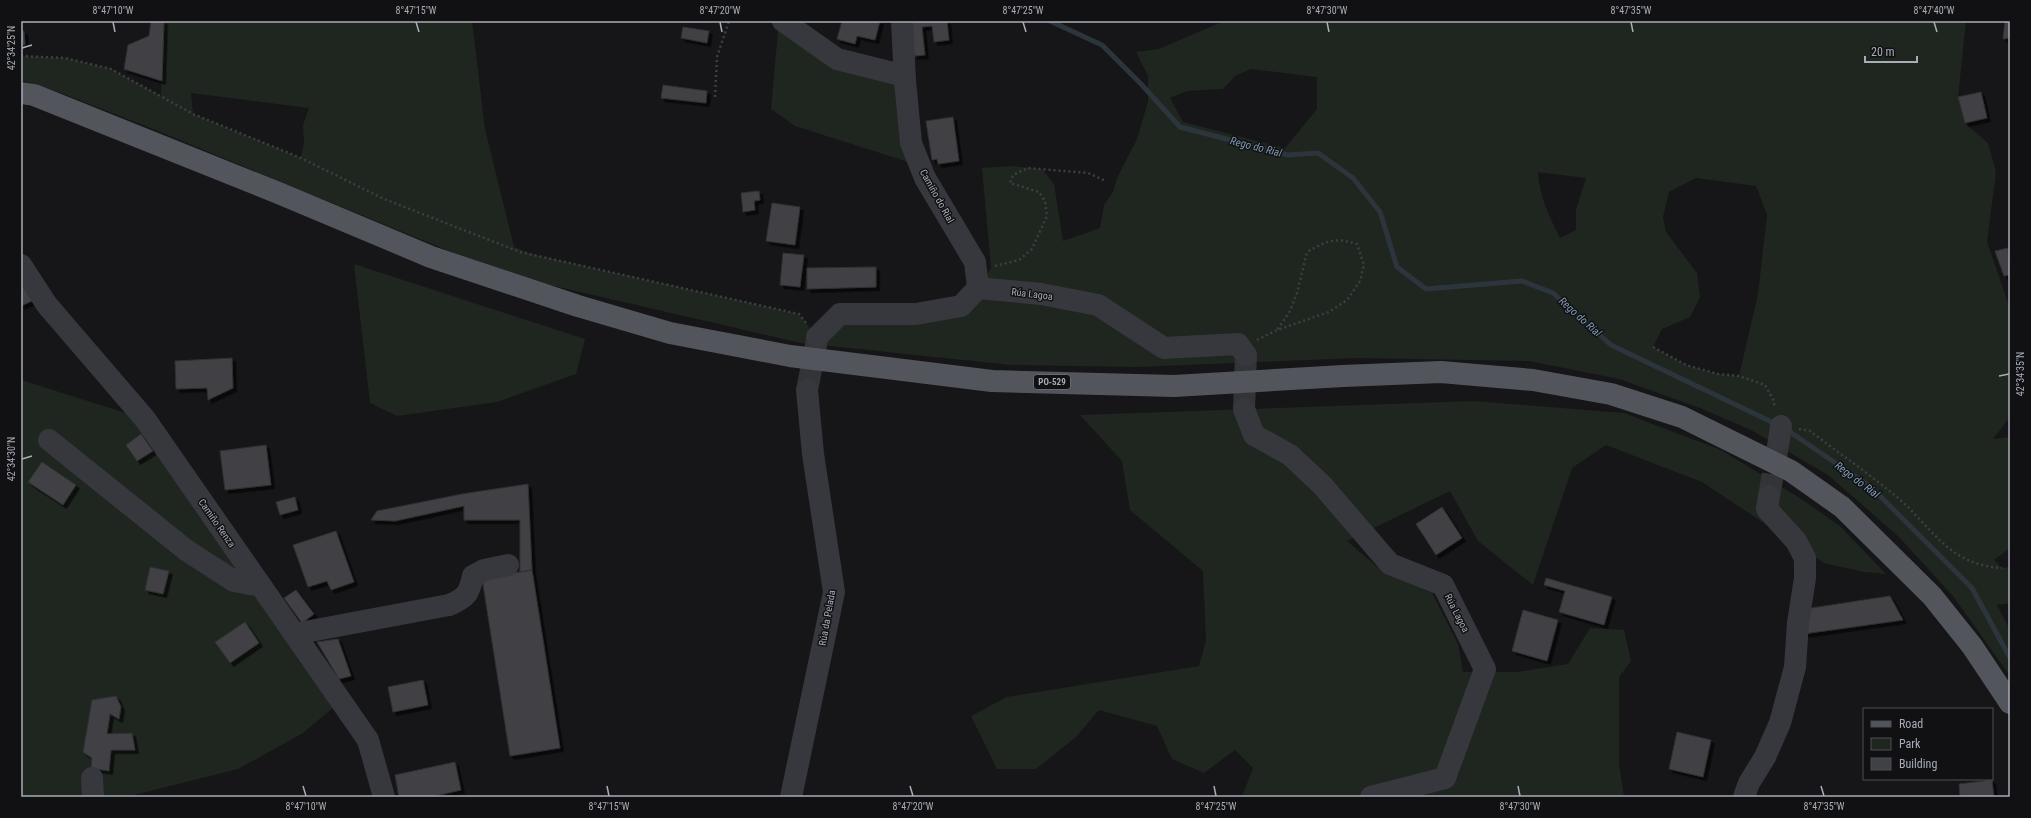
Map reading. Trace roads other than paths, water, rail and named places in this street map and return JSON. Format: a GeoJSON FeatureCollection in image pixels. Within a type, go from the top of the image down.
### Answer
{"type":"FeatureCollection","features":[{"type":"Feature","properties":{"kind":"main road","name":"PO-529"},"geometry":{"type":"LineString","coordinates":[[21,93],[34,95],[281,194],[431,257],[578,306],[670,333],[790,356],[992,380],[1174,386],[1441,372],[1533,380],[1611,394],[1682,417],[1791,471],[1842,507],[1932,596],[1972,646],[2010,703]]}},
{"type":"Feature","properties":{"kind":"street"},"geometry":{"type":"LineString","coordinates":[[783,21],[837,59],[905,76]]}},
{"type":"Feature","properties":{"kind":"street","name":"Camiño do Rial"},"geometry":{"type":"LineString","coordinates":[[902,21],[911,143],[925,178],[975,262],[978,288]]}},
{"type":"Feature","properties":{"kind":"street","name":"Camiño Renza"},"geometry":{"type":"LineString","coordinates":[[21,265],[47,305],[145,419],[368,740],[384,797]]}},
{"type":"Feature","properties":{"kind":"street"},"geometry":{"type":"LineString","coordinates":[[817,337],[840,314],[916,314],[961,306],[978,288]]}},
{"type":"Feature","properties":{"kind":"street","name":"Rúa Lagoa"},"geometry":{"type":"LineString","coordinates":[[978,288],[1041,294],[1098,305],[1164,348],[1242,349]]}},
{"type":"Feature","properties":{"kind":"street","name":"Rúa da Pelada"},"geometry":{"type":"LineString","coordinates":[[791,797],[834,592],[813,454],[807,390]]}},
{"type":"Feature","properties":{"kind":"street","name":"Rúa Lagoa"},"geometry":{"type":"LineString","coordinates":[[1244,409],[1254,435],[1290,455],[1322,485],[1390,564],[1443,585],[1485,669],[1445,778],[1371,797]]}},
{"type":"Feature","properties":{"kind":"street"},"geometry":{"type":"LineString","coordinates":[[49,440],[186,550],[234,581],[261,586]]}},
{"type":"Feature","properties":{"kind":"street"},"geometry":{"type":"LineString","coordinates":[[1744,797],[1749,783],[1765,757],[1780,723],[1795,667],[1798,623],[1805,578],[1805,558],[1796,541],[1767,509],[1769,496]]}},
{"type":"Feature","properties":{"kind":"street"},"geometry":{"type":"LineString","coordinates":[[294,634],[448,605],[462,600],[470,590],[473,576],[484,570],[508,565]]}},
{"type":"Feature","properties":{"kind":"waterway","name":"Rego do Rial"},"geometry":{"type":"LineString","coordinates":[[1050,21],[1102,45],[1141,84],[1180,127],[1288,155],[1318,153],[1353,178],[1380,212],[1397,267],[1426,289],[1522,281],[1553,293],[1611,345],[1776,424]]}},
{"type":"Feature","properties":{"kind":"waterway","name":"Rego do Rial"},"geometry":{"type":"LineString","coordinates":[[1787,430],[1871,487],[1972,588],[2010,658]]}},
{"type":"Feature","properties":{"kind":"tunnel"},"geometry":{"type":"LineString","coordinates":[[807,390],[817,340]]}},
{"type":"Feature","properties":{"kind":"tunnel"},"geometry":{"type":"LineString","coordinates":[[1244,409],[1246,355]]}},
{"type":"Feature","properties":{"kind":"tunnel"},"geometry":{"type":"LineString","coordinates":[[1769,496],[1779,440]]}}]}
